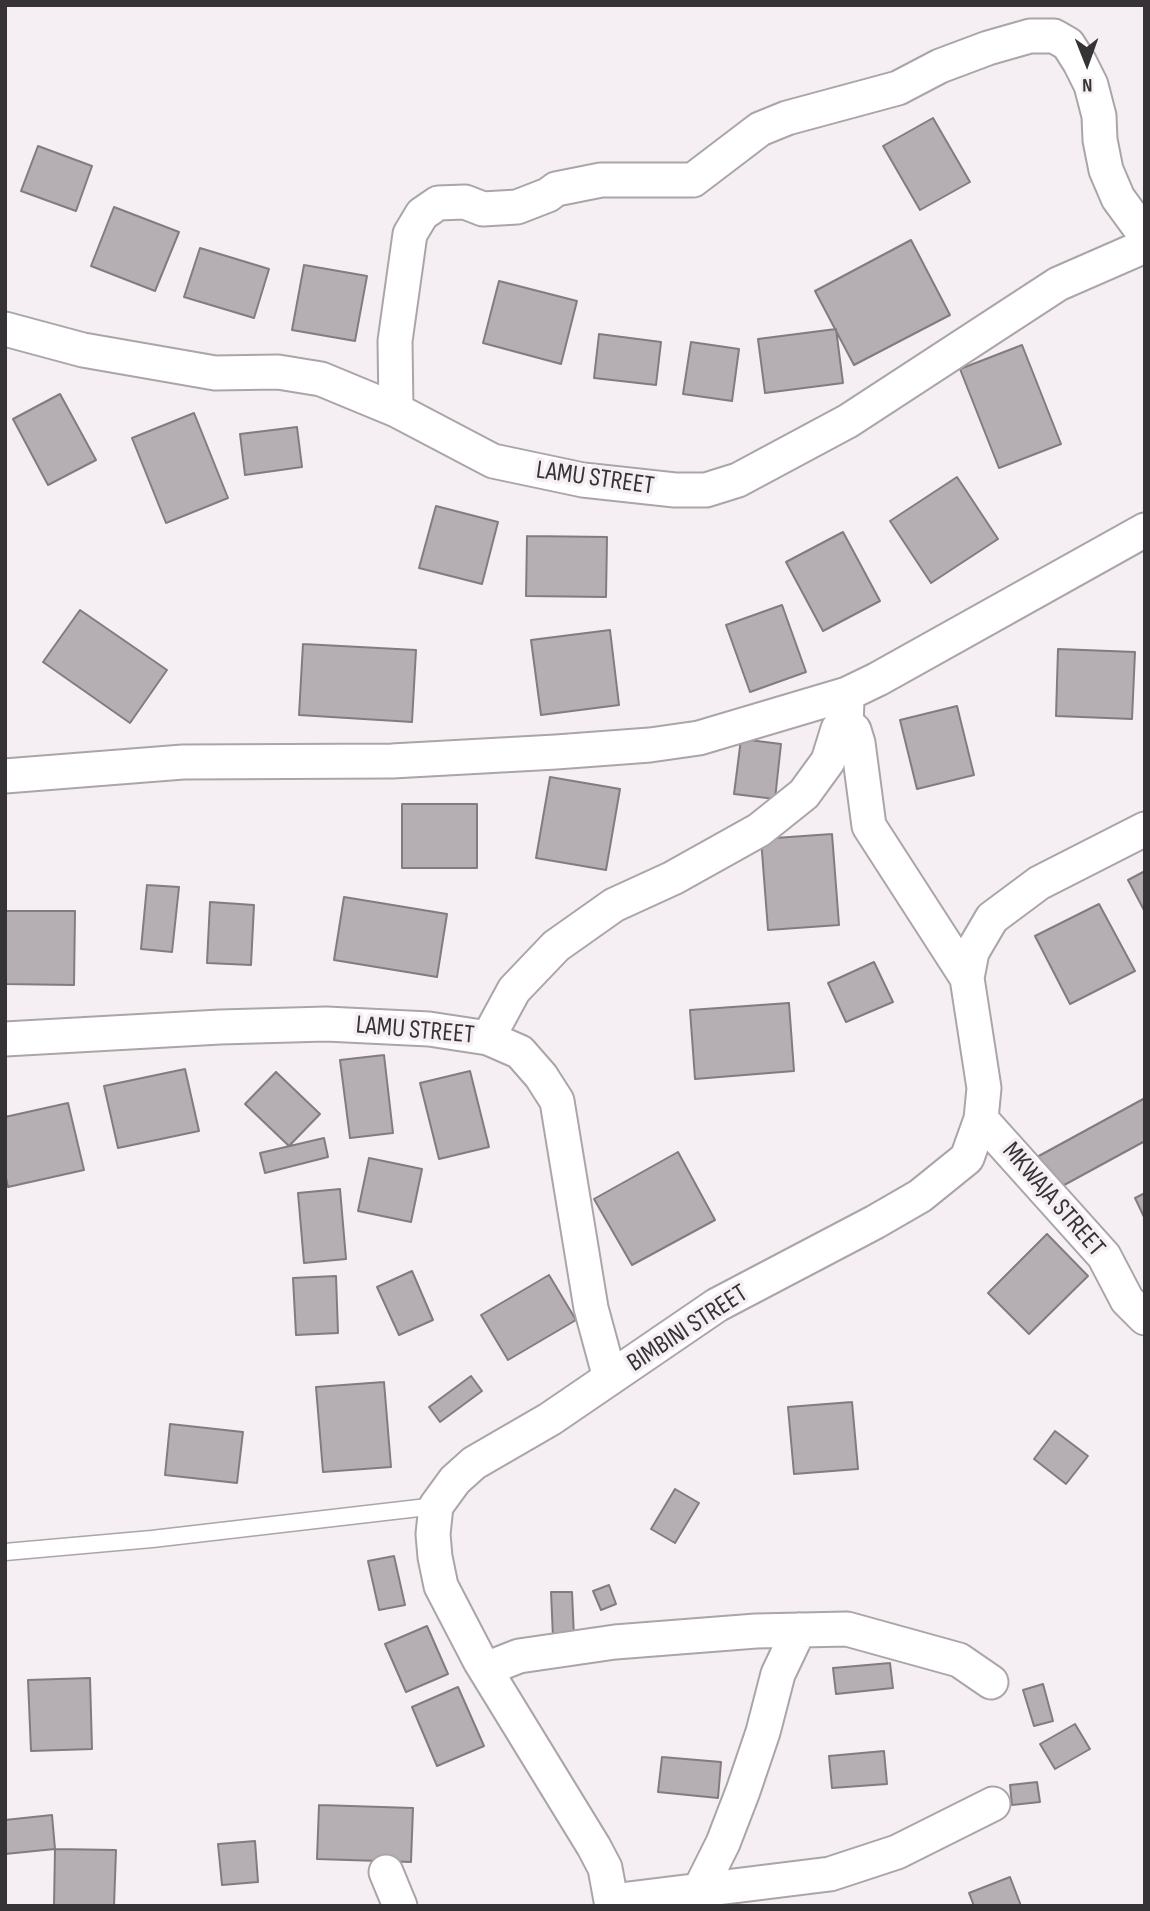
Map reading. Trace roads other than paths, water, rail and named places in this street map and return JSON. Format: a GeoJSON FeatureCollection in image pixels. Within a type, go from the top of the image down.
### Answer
{"type":"FeatureCollection","features":[{"type":"Feature","properties":{"kind":"street"},"geometry":{"type":"LineString","coordinates":[[397,410],[395,341],[410,234],[422,214],[438,203],[465,202],[483,209],[517,207],[556,189],[601,180],[693,180],[760,129],[787,118],[898,88],[940,66],[1030,36],[1054,36],[1068,44],[1080,63],[1091,85],[1099,116],[1106,170],[1118,198],[1145,235]]}},
{"type":"Feature","properties":{"kind":"street","name":"LAMU STREET"},"geometry":{"type":"LineString","coordinates":[[5,329],[83,350],[202,372],[278,372],[321,379],[397,410],[492,461],[583,480],[675,491],[706,490],[738,480],[848,421],[1058,284],[1145,246]]}},
{"type":"Feature","properties":{"kind":"street"},"geometry":{"type":"LineString","coordinates":[[488,1038],[514,990],[556,946],[614,905],[673,878],[759,830],[804,794],[828,761],[847,709],[878,679],[1145,530]]}},
{"type":"Feature","properties":{"kind":"street"},"geometry":{"type":"LineString","coordinates":[[5,776],[183,762],[392,761],[650,745],[847,709]]}},
{"type":"Feature","properties":{"kind":"street"},"geometry":{"type":"LineString","coordinates":[[847,709],[858,743],[869,826],[967,978]]}},
{"type":"Feature","properties":{"kind":"street","name":"BIMBINI STREET"},"geometry":{"type":"LineString","coordinates":[[436,1506],[455,1480],[474,1463],[550,1419],[717,1306],[920,1196],[967,1158],[981,1119],[984,1088],[967,978],[972,952],[992,918],[1038,883],[1145,830]]}},
{"type":"Feature","properties":{"kind":"street","name":"LAMU STREET"},"geometry":{"type":"LineString","coordinates":[[5,1039],[326,1024],[429,1028],[488,1038],[520,1052],[541,1076],[557,1101],[591,1308],[610,1378]]}},
{"type":"Feature","properties":{"kind":"street","name":"MKWAJA STREET"},"geometry":{"type":"LineString","coordinates":[[981,1119],[1104,1256],[1128,1300],[1145,1318]]}},
{"type":"Feature","properties":{"kind":"street"},"geometry":{"type":"LineString","coordinates":[[436,1506],[433,1534],[441,1586],[485,1669],[594,1847],[605,1868],[612,1904],[830,1874],[856,1868],[897,1852],[993,1804]]}},
{"type":"Feature","properties":{"kind":"street"},"geometry":{"type":"LineString","coordinates":[[485,1669],[519,1656],[615,1642],[704,1634],[847,1629],[958,1660],[991,1682]]}},
{"type":"Feature","properties":{"kind":"street"},"geometry":{"type":"LineString","coordinates":[[699,1891],[723,1843],[743,1791],[764,1732],[778,1674],[799,1630]]}},
{"type":"Feature","properties":{"kind":"street"},"geometry":{"type":"LineString","coordinates":[[386,1872],[399,1906]]}},
{"type":"Feature","properties":{"kind":"lane"},"geometry":{"type":"LineString","coordinates":[[5,1552],[152,1539],[436,1506]]}}]}
